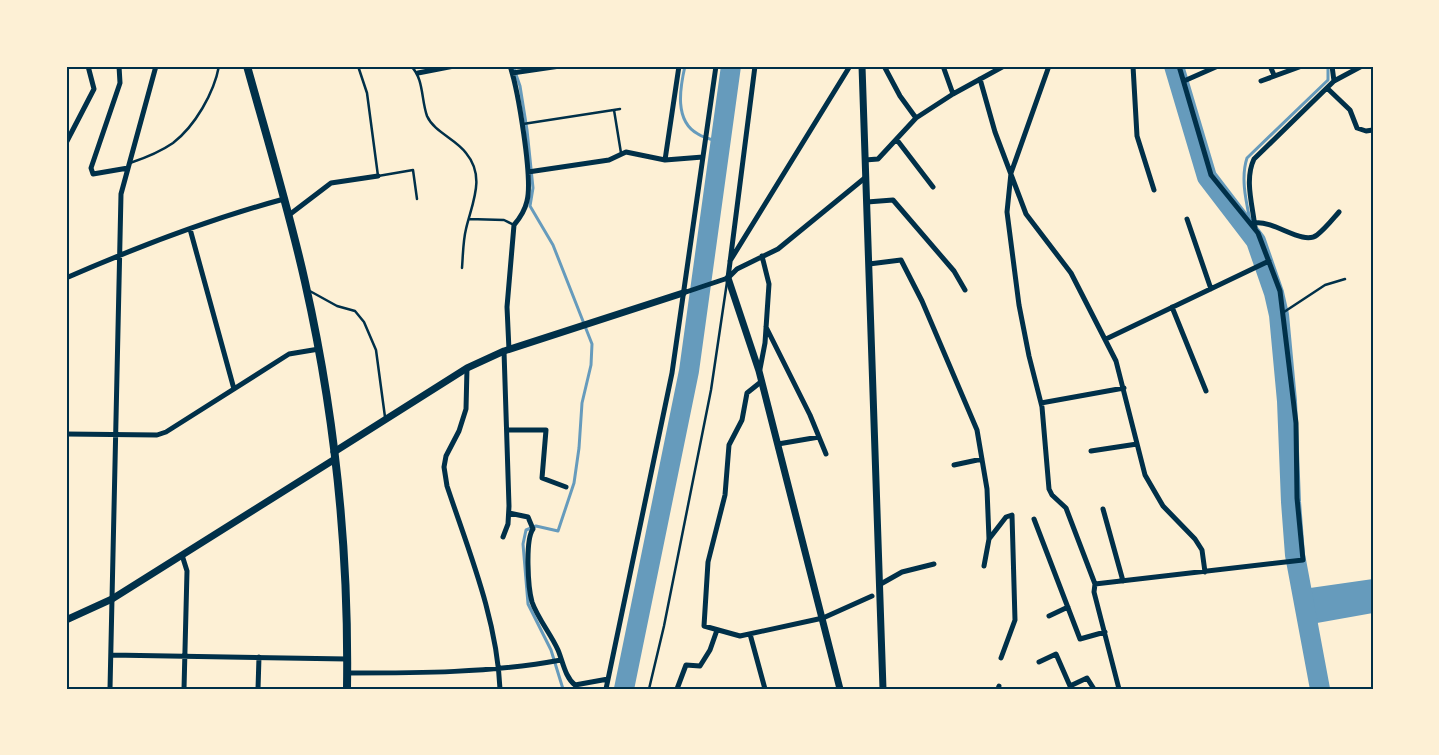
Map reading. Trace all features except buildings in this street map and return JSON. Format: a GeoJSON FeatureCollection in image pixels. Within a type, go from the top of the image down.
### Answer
{"type":"FeatureCollection","features":[{"type":"Feature","properties":{"kind":"main road"},"geometry":{"type":"LineString","coordinates":[[247,66],[289,215],[318,350],[334,455],[345,575],[347,689]]}},
{"type":"Feature","properties":{"kind":"street"},"geometry":{"type":"LineString","coordinates":[[66,143],[94,88],[88,66]]}},
{"type":"Feature","properties":{"kind":"street"},"geometry":{"type":"LineString","coordinates":[[119,66],[120,83],[91,168],[93,174],[129,165]]}},
{"type":"Feature","properties":{"kind":"street"},"geometry":{"type":"LineString","coordinates":[[110,689],[121,194],[156,66]]}},
{"type":"Feature","properties":{"kind":"street"},"geometry":{"type":"LineString","coordinates":[[418,73],[454,66]]}},
{"type":"Feature","properties":{"kind":"street"},"geometry":{"type":"LineString","coordinates":[[503,537],[509,513],[507,307],[514,225],[522,215],[527,201],[528,172],[510,66]]}},
{"type":"Feature","properties":{"kind":"street"},"geometry":{"type":"LineString","coordinates":[[512,73],[560,66]]}},
{"type":"Feature","properties":{"kind":"street"},"geometry":{"type":"LineString","coordinates":[[665,160],[679,66]]}},
{"type":"Feature","properties":{"kind":"street"},"geometry":{"type":"LineString","coordinates":[[606,689],[672,373],[686,292],[716,66]]}},
{"type":"Feature","properties":{"kind":"street"},"geometry":{"type":"LineString","coordinates":[[755,66],[730,261],[726,279],[762,381],[840,689]]}},
{"type":"Feature","properties":{"kind":"street"},"geometry":{"type":"LineString","coordinates":[[730,261],[850,66]]}},
{"type":"Feature","properties":{"kind":"street"},"geometry":{"type":"LineString","coordinates":[[862,66],[883,689]]}},
{"type":"Feature","properties":{"kind":"street"},"geometry":{"type":"LineString","coordinates":[[884,66],[900,96],[916,118]]}},
{"type":"Feature","properties":{"kind":"street"},"geometry":{"type":"LineString","coordinates":[[943,66],[953,94]]}},
{"type":"Feature","properties":{"kind":"street"},"geometry":{"type":"LineString","coordinates":[[865,160],[878,159],[916,118],[953,94],[1004,66]]}},
{"type":"Feature","properties":{"kind":"street"},"geometry":{"type":"LineString","coordinates":[[1048,66],[1011,173],[1007,212],[1016,286],[1029,356],[1041,403],[1049,488],[1052,496],[1066,508],[1095,584],[1094,592],[1119,689]]}},
{"type":"Feature","properties":{"kind":"street"},"geometry":{"type":"LineString","coordinates":[[1132,66],[1136,136],[1154,190]]}},
{"type":"Feature","properties":{"kind":"street"},"geometry":{"type":"LineString","coordinates":[[1180,66],[1211,175],[1255,226]]}},
{"type":"Feature","properties":{"kind":"street"},"geometry":{"type":"LineString","coordinates":[[1184,82],[1218,66]]}},
{"type":"Feature","properties":{"kind":"street"},"geometry":{"type":"LineString","coordinates":[[1270,66],[1274,75]]}},
{"type":"Feature","properties":{"kind":"street"},"geometry":{"type":"LineString","coordinates":[[1260,81],[1302,66]]}},
{"type":"Feature","properties":{"kind":"street"},"geometry":{"type":"LineString","coordinates":[[1332,66],[1334,81]]}},
{"type":"Feature","properties":{"kind":"street"},"geometry":{"type":"LineString","coordinates":[[1095,584],[1303,560],[1297,498],[1296,424],[1284,312],[1280,291],[1255,226],[1249,179],[1250,169],[1254,159],[1334,81],[1362,66]]}},
{"type":"Feature","properties":{"kind":"street"},"geometry":{"type":"LineString","coordinates":[[980,79],[996,132],[1026,214],[1071,273],[1116,361],[1145,475],[1154,494],[1199,545],[1202,550],[1205,572]]}},
{"type":"Feature","properties":{"kind":"street"},"geometry":{"type":"LineString","coordinates":[[1327,88],[1350,110],[1357,128],[1366,131],[1373,130]]}},
{"type":"Feature","properties":{"kind":"street"},"geometry":{"type":"LineString","coordinates":[[897,140],[933,187]]}},
{"type":"Feature","properties":{"kind":"street"},"geometry":{"type":"LineString","coordinates":[[528,172],[609,160],[626,152],[665,160],[703,157]]}},
{"type":"Feature","properties":{"kind":"street"},"geometry":{"type":"LineString","coordinates":[[289,215],[331,183],[378,176]]}},
{"type":"Feature","properties":{"kind":"street"},"geometry":{"type":"LineString","coordinates":[[66,620],[112,598],[182,555],[467,368],[507,351],[726,279],[737,269],[778,249],[866,177]]}},
{"type":"Feature","properties":{"kind":"street"},"geometry":{"type":"LineString","coordinates":[[66,278],[120,255],[190,229],[238,212],[284,199]]}},
{"type":"Feature","properties":{"kind":"street"},"geometry":{"type":"LineString","coordinates":[[867,202],[893,200],[954,271],[965,290]]}},
{"type":"Feature","properties":{"kind":"street"},"geometry":{"type":"LineString","coordinates":[[1255,226],[1264,222],[1306,239],[1316,236],[1339,212]]}},
{"type":"Feature","properties":{"kind":"street"},"geometry":{"type":"LineString","coordinates":[[1186,219],[1211,289]]}},
{"type":"Feature","properties":{"kind":"street"},"geometry":{"type":"LineString","coordinates":[[190,229],[234,389]]}},
{"type":"Feature","properties":{"kind":"street"},"geometry":{"type":"LineString","coordinates":[[759,371],[766,328],[769,284],[762,256]]}},
{"type":"Feature","properties":{"kind":"street"},"geometry":{"type":"LineString","coordinates":[[869,264],[901,260],[922,301],[977,430],[988,489],[989,539],[984,566]]}},
{"type":"Feature","properties":{"kind":"street"},"geometry":{"type":"LineString","coordinates":[[1106,339],[1269,261]]}},
{"type":"Feature","properties":{"kind":"street"},"geometry":{"type":"LineString","coordinates":[[1172,307],[1206,391]]}},
{"type":"Feature","properties":{"kind":"street"},"geometry":{"type":"LineString","coordinates":[[766,328],[826,454]]}},
{"type":"Feature","properties":{"kind":"street"},"geometry":{"type":"LineString","coordinates":[[66,434],[157,435],[166,432],[289,354],[318,350]]}},
{"type":"Feature","properties":{"kind":"street"},"geometry":{"type":"LineString","coordinates":[[467,368],[466,409],[459,431],[446,456],[444,467],[448,486],[488,610],[499,667],[500,689]]}},
{"type":"Feature","properties":{"kind":"street"},"geometry":{"type":"LineString","coordinates":[[762,381],[747,393],[742,420],[729,445],[725,496],[708,562],[704,626],[740,636],[823,618],[872,596]]}},
{"type":"Feature","properties":{"kind":"street"},"geometry":{"type":"LineString","coordinates":[[1041,403],[1124,388]]}},
{"type":"Feature","properties":{"kind":"street"},"geometry":{"type":"LineString","coordinates":[[507,430],[546,430],[542,478],[566,486]]}},
{"type":"Feature","properties":{"kind":"street"},"geometry":{"type":"LineString","coordinates":[[778,444],[819,437]]}},
{"type":"Feature","properties":{"kind":"street"},"geometry":{"type":"LineString","coordinates":[[1091,451],[1137,444]]}},
{"type":"Feature","properties":{"kind":"street"},"geometry":{"type":"LineString","coordinates":[[954,465],[982,458]]}},
{"type":"Feature","properties":{"kind":"street"},"geometry":{"type":"LineString","coordinates":[[1103,509],[1123,581]]}},
{"type":"Feature","properties":{"kind":"street"},"geometry":{"type":"LineString","coordinates":[[509,513],[528,516],[533,529],[529,535],[528,552],[532,602],[562,660],[569,680],[575,685],[608,679]]}},
{"type":"Feature","properties":{"kind":"street"},"geometry":{"type":"LineString","coordinates":[[989,539],[1006,516],[1012,515],[1015,620],[1002,658]]}},
{"type":"Feature","properties":{"kind":"street"},"geometry":{"type":"LineString","coordinates":[[1034,519],[1080,640],[1104,632]]}},
{"type":"Feature","properties":{"kind":"street"},"geometry":{"type":"LineString","coordinates":[[182,555],[187,571],[184,689]]}},
{"type":"Feature","properties":{"kind":"street"},"geometry":{"type":"LineString","coordinates":[[879,585],[902,572],[934,564]]}},
{"type":"Feature","properties":{"kind":"street"},"geometry":{"type":"LineString","coordinates":[[1049,616],[1068,607]]}},
{"type":"Feature","properties":{"kind":"street"},"geometry":{"type":"LineString","coordinates":[[677,689],[686,665],[700,666],[710,650],[717,630]]}},
{"type":"Feature","properties":{"kind":"street"},"geometry":{"type":"LineString","coordinates":[[750,634],[765,689]]}},
{"type":"Feature","properties":{"kind":"street"},"geometry":{"type":"LineString","coordinates":[[1039,662],[1056,654],[1070,686],[1087,678],[1094,689]]}},
{"type":"Feature","properties":{"kind":"street"},"geometry":{"type":"LineString","coordinates":[[111,655],[347,659]]}},
{"type":"Feature","properties":{"kind":"street"},"geometry":{"type":"LineString","coordinates":[[258,689],[259,657]]}},
{"type":"Feature","properties":{"kind":"street"},"geometry":{"type":"LineString","coordinates":[[347,673],[423,673],[528,666],[562,660]]}},
{"type":"Feature","properties":{"kind":"lane"},"geometry":{"type":"LineString","coordinates":[[129,165],[155,153],[173,142],[184,132],[211,93],[219,66]]}},
{"type":"Feature","properties":{"kind":"lane"},"geometry":{"type":"LineString","coordinates":[[358,66],[366,93],[378,176],[413,170],[417,199]]}},
{"type":"Feature","properties":{"kind":"lane"},"geometry":{"type":"LineString","coordinates":[[411,66],[418,73],[428,118],[468,154],[476,174],[477,192],[465,231],[462,268]]}},
{"type":"Feature","properties":{"kind":"lane"},"geometry":{"type":"LineString","coordinates":[[521,125],[620,109]]}},
{"type":"Feature","properties":{"kind":"lane"},"geometry":{"type":"LineString","coordinates":[[614,110],[621,155]]}},
{"type":"Feature","properties":{"kind":"lane"},"geometry":{"type":"LineString","coordinates":[[469,219],[504,220],[514,225]]}},
{"type":"Feature","properties":{"kind":"lane"},"geometry":{"type":"LineString","coordinates":[[649,689],[664,626],[711,390],[726,279]]}},
{"type":"Feature","properties":{"kind":"lane"},"geometry":{"type":"LineString","coordinates":[[1284,312],[1325,285],[1345,279]]}},
{"type":"Feature","properties":{"kind":"lane"},"geometry":{"type":"LineString","coordinates":[[306,289],[337,306],[355,311],[364,322],[376,350],[385,421]]}},
{"type":"Feature","properties":{"kind":"water"},"geometry":{"type":"Polygon","coordinates":[[[1373,579],[1373,613],[1317,623],[1310,588],[1373,579]]]}},
{"type":"Feature","properties":{"kind":"waterway"},"geometry":{"type":"LineString","coordinates":[[513,66],[520,86],[527,130],[533,188],[530,206],[553,245],[592,344],[591,365],[582,403],[574,483],[558,531],[536,526],[526,530],[523,544],[528,604],[551,650],[563,689]]}},
{"type":"Feature","properties":{"kind":"waterway"},"geometry":{"type":"LineString","coordinates":[[685,66],[681,94],[682,113],[685,121],[698,134],[720,142]]}},
{"type":"Feature","properties":{"kind":"waterway"},"geometry":{"type":"LineString","coordinates":[[624,689],[689,371],[731,66]]}},
{"type":"Feature","properties":{"kind":"waterway"},"geometry":{"type":"LineString","coordinates":[[1174,66],[1207,177],[1256,241],[1274,293],[1279,315],[1287,401],[1295,555],[1320,689]]}},
{"type":"Feature","properties":{"kind":"waterway"},"geometry":{"type":"LineString","coordinates":[[1253,236],[1244,187],[1247,158],[1328,80],[1328,66]]}}]}
